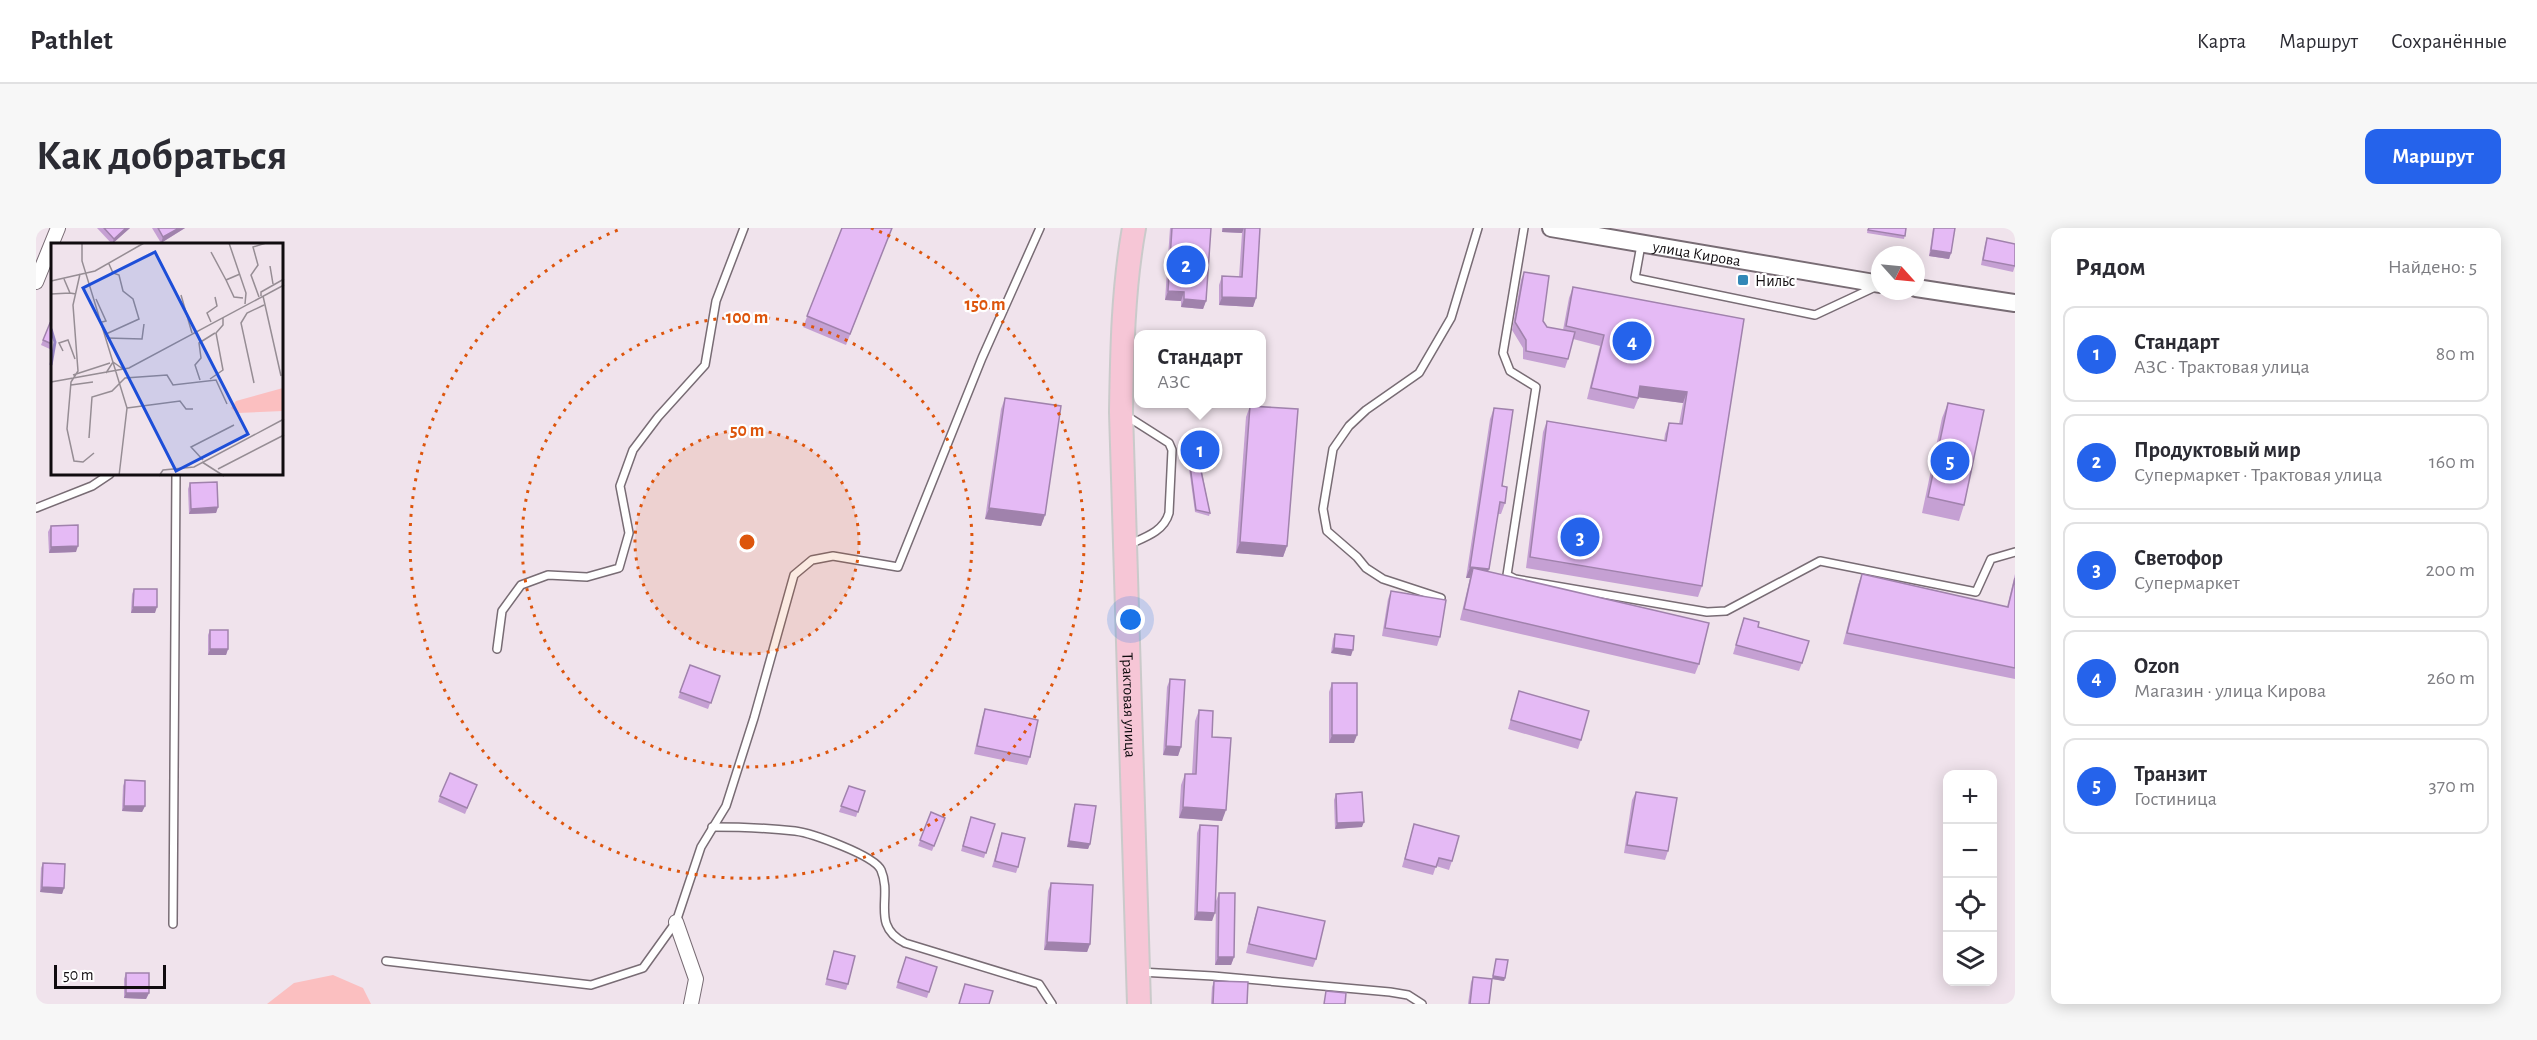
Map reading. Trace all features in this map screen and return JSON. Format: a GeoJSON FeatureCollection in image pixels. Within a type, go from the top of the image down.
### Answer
{"type":"FeatureCollection","features":[{"type":"Feature","properties":{"kind":"highway","name":"Трактовая улица"},"geometry":{"type":"LineString","coordinates":[[1134,228],[1126,272],[1121,412],[1139,1004]]}},
{"type":"Feature","properties":{"kind":"highway"},"geometry":{"type":"LineString","coordinates":[[1126,272],[1141,228]]}},
{"type":"Feature","properties":{"kind":"street"},"geometry":{"type":"LineString","coordinates":[[52,243],[58,228]]}},
{"type":"Feature","properties":{"kind":"street","name":"улица Кирова"},"geometry":{"type":"LineString","coordinates":[[1551,228],[1871,283]]}},
{"type":"Feature","properties":{"kind":"street"},"geometry":{"type":"LineString","coordinates":[[36,282],[51,245]]}},
{"type":"Feature","properties":{"kind":"street"},"geometry":{"type":"LineString","coordinates":[[1925,289],[2015,303]]}},
{"type":"Feature","properties":{"kind":"street"},"geometry":{"type":"LineString","coordinates":[[676,921],[696,979],[691,1004]]}},
{"type":"Feature","properties":{"kind":"lane"},"geometry":{"type":"LineString","coordinates":[[497,649],[502,611],[521,585],[548,575],[587,577],[619,568],[628,533],[620,486],[633,450],[658,417],[705,365],[716,301],[744,228]]}},
{"type":"Feature","properties":{"kind":"lane"},"geometry":{"type":"LineString","coordinates":[[386,961],[591,985],[643,968],[676,921],[701,847],[726,806],[794,575],[812,560],[833,556],[898,567],[982,358],[1040,228]]}},
{"type":"Feature","properties":{"kind":"lane"},"geometry":{"type":"LineString","coordinates":[[1441,598],[1383,579],[1366,568],[1327,531],[1323,509],[1333,449],[1349,426],[1366,410],[1419,373],[1451,318],[1478,228]]}},
{"type":"Feature","properties":{"kind":"lane"},"geometry":{"type":"LineString","coordinates":[[1524,228],[1503,353],[1510,371],[1536,387],[1507,575],[1515,579],[1707,612],[1726,611],[1820,561],[1976,592],[1991,559],[2015,552]]}},
{"type":"Feature","properties":{"kind":"lane"},"geometry":{"type":"LineString","coordinates":[[1641,245],[1635,278],[1815,315],[1871,288]]}},
{"type":"Feature","properties":{"kind":"lane"},"geometry":{"type":"LineString","coordinates":[[1121,412],[1169,444],[1172,450],[1167,521],[1154,533],[1125,546]]}},
{"type":"Feature","properties":{"kind":"lane"},"geometry":{"type":"LineString","coordinates":[[36,508],[92,486],[107,476]]}},
{"type":"Feature","properties":{"kind":"lane"},"geometry":{"type":"LineString","coordinates":[[173,924],[176,476]]}},
{"type":"Feature","properties":{"kind":"lane"},"geometry":{"type":"LineString","coordinates":[[712,827],[798,831],[862,854],[873,860],[880,868],[884,880],[885,920],[888,930],[895,937],[905,943],[1040,984],[1052,1004]]}},
{"type":"Feature","properties":{"kind":"lane"},"geometry":{"type":"LineString","coordinates":[[1138,972],[1213,976],[1390,992],[1408,995],[1422,1004]]}},
{"type":"Feature","properties":{"kind":"shaded area"},"geometry":{"type":"Polygon","coordinates":[[[333,975],[363,988],[371,1004],[267,1004],[294,983],[333,975]]]}},
{"type":"Feature","properties":{"kind":"building"},"geometry":{"type":"Polygon","coordinates":[[[104,228],[126,228],[114,239],[104,228]]]}},
{"type":"Feature","properties":{"kind":"building"},"geometry":{"type":"Polygon","coordinates":[[[158,228],[179,228],[163,237],[158,228]]]}},
{"type":"Feature","properties":{"kind":"building"},"geometry":{"type":"Polygon","coordinates":[[[842,228],[892,228],[850,334],[807,316],[842,228]]]}},
{"type":"Feature","properties":{"kind":"building"},"geometry":{"type":"Polygon","coordinates":[[[1172,228],[1211,228],[1206,301],[1184,299],[1184,292],[1168,291],[1172,228]]]}},
{"type":"Feature","properties":{"kind":"building"},"geometry":{"type":"Polygon","coordinates":[[[1245,228],[1260,228],[1256,298],[1222,297],[1222,276],[1242,277],[1245,228]]]}},
{"type":"Feature","properties":{"kind":"building"},"geometry":{"type":"Polygon","coordinates":[[[1869,228],[1906,228],[1905,236],[1868,230],[1869,228]]]}},
{"type":"Feature","properties":{"kind":"building"},"geometry":{"type":"Polygon","coordinates":[[[1934,228],[1955,228],[1951,253],[1931,250],[1934,228]]]}},
{"type":"Feature","properties":{"kind":"building"},"geometry":{"type":"Polygon","coordinates":[[[1987,238],[2015,244],[2015,266],[1983,260],[1987,238]]]}},
{"type":"Feature","properties":{"kind":"building"},"geometry":{"type":"Polygon","coordinates":[[[1524,272],[1549,276],[1543,321],[1547,327],[1575,332],[1568,359],[1526,351],[1526,340],[1515,322],[1524,272]]]}},
{"type":"Feature","properties":{"kind":"building"},"geometry":{"type":"Polygon","coordinates":[[[1573,287],[1744,319],[1702,586],[1530,557],[1547,421],[1666,441],[1669,423],[1682,424],[1687,392],[1640,386],[1638,398],[1591,388],[1604,335],[1566,326],[1573,287]]]}},
{"type":"Feature","properties":{"kind":"building"},"geometry":{"type":"Polygon","coordinates":[[[50,323],[51,344],[43,340],[50,323]]]}},
{"type":"Feature","properties":{"kind":"building"},"geometry":{"type":"Polygon","coordinates":[[[1005,398],[1061,406],[1045,515],[989,508],[1005,398]]]}},
{"type":"Feature","properties":{"kind":"building"},"geometry":{"type":"Polygon","coordinates":[[[1948,403],[1984,410],[1964,505],[1928,497],[1948,403]]]}},
{"type":"Feature","properties":{"kind":"building"},"geometry":{"type":"Polygon","coordinates":[[[1250,408],[1298,409],[1287,546],[1240,542],[1250,408]]]}},
{"type":"Feature","properties":{"kind":"building"},"geometry":{"type":"Polygon","coordinates":[[[1494,408],[1513,410],[1502,486],[1507,487],[1505,503],[1500,502],[1489,569],[1470,567],[1494,408]]]}},
{"type":"Feature","properties":{"kind":"building"},"geometry":{"type":"Polygon","coordinates":[[[1211,440],[1216,454],[1200,466],[1210,513],[1196,510],[1189,458],[1211,440]]]}},
{"type":"Feature","properties":{"kind":"building"},"geometry":{"type":"Polygon","coordinates":[[[217,482],[218,507],[191,509],[190,483],[217,482]]]}},
{"type":"Feature","properties":{"kind":"building"},"geometry":{"type":"Polygon","coordinates":[[[78,525],[78,546],[51,547],[51,526],[78,525]]]}},
{"type":"Feature","properties":{"kind":"building"},"geometry":{"type":"Polygon","coordinates":[[[1473,568],[1709,623],[1699,664],[1464,609],[1473,568]]]}},
{"type":"Feature","properties":{"kind":"building"},"geometry":{"type":"Polygon","coordinates":[[[1862,574],[2008,607],[2015,578],[2015,668],[1847,633],[1862,574]]]}},
{"type":"Feature","properties":{"kind":"building"},"geometry":{"type":"Polygon","coordinates":[[[134,589],[157,589],[157,607],[133,607],[134,589]]]}},
{"type":"Feature","properties":{"kind":"building"},"geometry":{"type":"Polygon","coordinates":[[[1391,591],[1446,600],[1440,637],[1385,628],[1391,591]]]}},
{"type":"Feature","properties":{"kind":"building"},"geometry":{"type":"Polygon","coordinates":[[[1744,618],[1759,622],[1758,627],[1809,641],[1802,663],[1736,645],[1744,618]]]}},
{"type":"Feature","properties":{"kind":"building"},"geometry":{"type":"Polygon","coordinates":[[[210,630],[228,630],[228,649],[210,649],[210,630]]]}},
{"type":"Feature","properties":{"kind":"building"},"geometry":{"type":"Polygon","coordinates":[[[1335,634],[1354,636],[1353,650],[1334,648],[1335,634]]]}},
{"type":"Feature","properties":{"kind":"building"},"geometry":{"type":"Polygon","coordinates":[[[690,665],[720,676],[711,703],[680,692],[690,665]]]}},
{"type":"Feature","properties":{"kind":"building"},"geometry":{"type":"Polygon","coordinates":[[[1170,679],[1185,680],[1181,747],[1166,746],[1170,679]]]}},
{"type":"Feature","properties":{"kind":"building"},"geometry":{"type":"Polygon","coordinates":[[[1332,683],[1357,683],[1357,735],[1332,735],[1332,683]]]}},
{"type":"Feature","properties":{"kind":"building"},"geometry":{"type":"Polygon","coordinates":[[[1519,691],[1589,711],[1581,740],[1511,720],[1519,691]]]}},
{"type":"Feature","properties":{"kind":"building"},"geometry":{"type":"Polygon","coordinates":[[[985,709],[1038,720],[1030,757],[977,746],[985,709]]]}},
{"type":"Feature","properties":{"kind":"building"},"geometry":{"type":"Polygon","coordinates":[[[1199,710],[1213,711],[1212,737],[1231,738],[1226,810],[1183,807],[1185,774],[1196,774],[1199,710]]]}},
{"type":"Feature","properties":{"kind":"building"},"geometry":{"type":"Polygon","coordinates":[[[450,773],[477,785],[467,808],[440,796],[450,773]]]}},
{"type":"Feature","properties":{"kind":"building"},"geometry":{"type":"Polygon","coordinates":[[[125,780],[145,781],[145,806],[124,806],[125,780]]]}},
{"type":"Feature","properties":{"kind":"building"},"geometry":{"type":"Polygon","coordinates":[[[849,786],[865,791],[858,812],[841,806],[849,786]]]}},
{"type":"Feature","properties":{"kind":"building"},"geometry":{"type":"Polygon","coordinates":[[[1362,792],[1364,822],[1337,823],[1336,794],[1362,792]]]}},
{"type":"Feature","properties":{"kind":"building"},"geometry":{"type":"Polygon","coordinates":[[[1636,792],[1677,798],[1668,851],[1627,845],[1636,792]]]}},
{"type":"Feature","properties":{"kind":"building"},"geometry":{"type":"Polygon","coordinates":[[[1075,804],[1096,806],[1090,844],[1069,841],[1075,804]]]}},
{"type":"Feature","properties":{"kind":"building"},"geometry":{"type":"Polygon","coordinates":[[[931,812],[945,818],[934,846],[920,840],[931,812]]]}},
{"type":"Feature","properties":{"kind":"building"},"geometry":{"type":"Polygon","coordinates":[[[971,817],[995,824],[986,853],[963,846],[971,817]]]}},
{"type":"Feature","properties":{"kind":"building"},"geometry":{"type":"Polygon","coordinates":[[[1414,824],[1459,836],[1452,861],[1439,858],[1436,867],[1405,859],[1414,824]]]}},
{"type":"Feature","properties":{"kind":"building"},"geometry":{"type":"Polygon","coordinates":[[[1200,825],[1218,826],[1215,913],[1197,912],[1200,825]]]}},
{"type":"Feature","properties":{"kind":"building"},"geometry":{"type":"Polygon","coordinates":[[[1002,833],[1025,838],[1018,867],[995,861],[1002,833]]]}},
{"type":"Feature","properties":{"kind":"building"},"geometry":{"type":"Polygon","coordinates":[[[43,863],[65,864],[64,888],[42,887],[43,863]]]}},
{"type":"Feature","properties":{"kind":"building"},"geometry":{"type":"Polygon","coordinates":[[[1051,883],[1093,885],[1090,944],[1047,942],[1051,883]]]}},
{"type":"Feature","properties":{"kind":"building"},"geometry":{"type":"Polygon","coordinates":[[[1219,893],[1235,893],[1234,957],[1218,957],[1219,893]]]}},
{"type":"Feature","properties":{"kind":"building"},"geometry":{"type":"Polygon","coordinates":[[[1258,907],[1325,921],[1316,959],[1249,944],[1258,907]]]}},
{"type":"Feature","properties":{"kind":"building"},"geometry":{"type":"Polygon","coordinates":[[[834,951],[855,956],[848,984],[827,979],[834,951]]]}},
{"type":"Feature","properties":{"kind":"building"},"geometry":{"type":"Polygon","coordinates":[[[906,957],[937,967],[929,992],[898,982],[906,957]]]}},
{"type":"Feature","properties":{"kind":"building"},"geometry":{"type":"Polygon","coordinates":[[[1496,959],[1508,960],[1505,978],[1493,976],[1496,959]]]}},
{"type":"Feature","properties":{"kind":"building"},"geometry":{"type":"Polygon","coordinates":[[[126,973],[149,973],[149,993],[126,993],[126,973]]]}},
{"type":"Feature","properties":{"kind":"building"},"geometry":{"type":"Polygon","coordinates":[[[1473,977],[1492,979],[1489,1004],[1470,1004],[1473,977]]]}},
{"type":"Feature","properties":{"kind":"building"},"geometry":{"type":"Polygon","coordinates":[[[1214,981],[1248,982],[1247,1004],[1213,1004],[1214,981]]]}},
{"type":"Feature","properties":{"kind":"building"},"geometry":{"type":"Polygon","coordinates":[[[965,984],[993,991],[989,1004],[959,1004],[965,984]]]}},
{"type":"Feature","properties":{"kind":"building"},"geometry":{"type":"Polygon","coordinates":[[[1326,991],[1346,993],[1345,1004],[1324,1004],[1326,991]]]}},
{"type":"Feature","properties":{"kind":"place","name":"Продуктовый мир"},"geometry":{"type":"Point","coordinates":[1186,265]}},
{"type":"Feature","properties":{"kind":"place","name":"Нильс"},"geometry":{"type":"Point","coordinates":[1743,280]}},
{"type":"Feature","properties":{"kind":"place","name":"Ozon"},"geometry":{"type":"Point","coordinates":[1632,341]}},
{"type":"Feature","properties":{"kind":"place","name":"Стандарт"},"geometry":{"type":"Point","coordinates":[1200,450]}},
{"type":"Feature","properties":{"kind":"place","name":"Транзит"},"geometry":{"type":"Point","coordinates":[1950,461]}},
{"type":"Feature","properties":{"kind":"place","name":"Светофор"},"geometry":{"type":"Point","coordinates":[1580,537]}}]}
